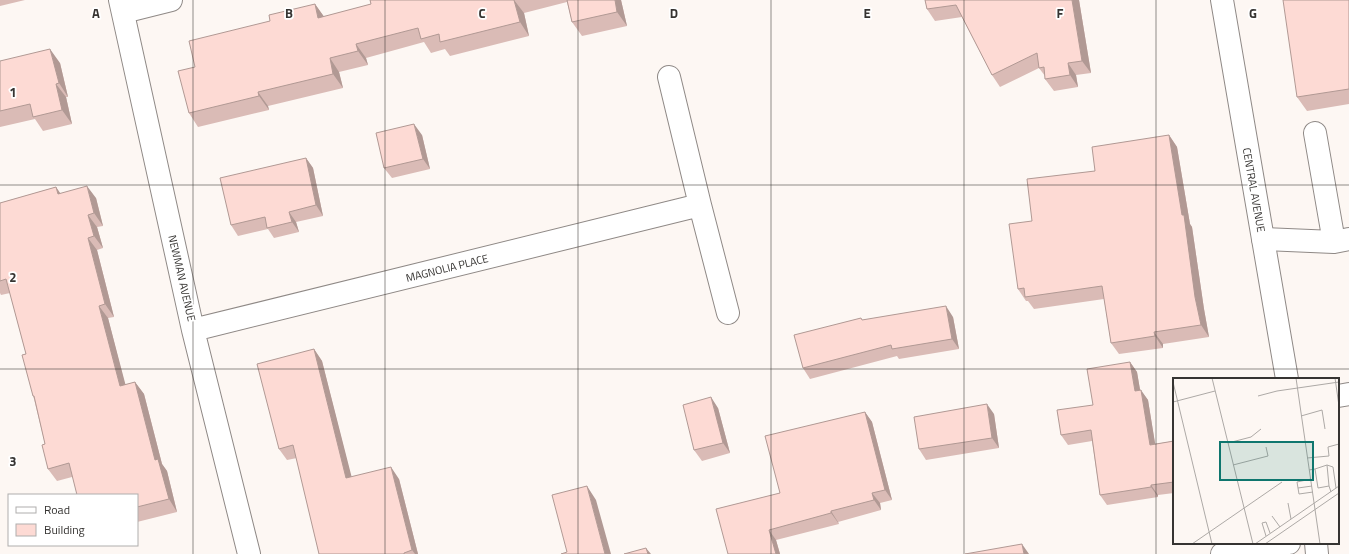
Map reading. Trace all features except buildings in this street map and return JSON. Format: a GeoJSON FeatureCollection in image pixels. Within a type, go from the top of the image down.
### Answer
{"type":"FeatureCollection","features":[{"type":"Feature","properties":{"kind":"street"},"geometry":{"type":"LineString","coordinates":[[121,6],[171,0]]}},
{"type":"Feature","properties":{"kind":"street","name":"CENTRAL AVENUE"},"geometry":{"type":"LineString","coordinates":[[1222,0],[1287,378]]}},
{"type":"Feature","properties":{"kind":"street","name":"NEWMAN AVENUE"},"geometry":{"type":"LineString","coordinates":[[121,6],[193,330],[249,554]]}},
{"type":"Feature","properties":{"kind":"street"},"geometry":{"type":"LineString","coordinates":[[669,77],[700,206],[728,313]]}},
{"type":"Feature","properties":{"kind":"street"},"geometry":{"type":"LineString","coordinates":[[1263,239],[1341,241],[1315,134]]}},
{"type":"Feature","properties":{"kind":"street","name":"MAGNOLIA PLACE"},"geometry":{"type":"LineString","coordinates":[[193,330],[700,206]]}},
{"type":"Feature","properties":{"kind":"street"},"geometry":{"type":"LineString","coordinates":[[1339,396],[1349,394]]}},
{"type":"Feature","properties":{"kind":"street"},"geometry":{"type":"LineString","coordinates":[[1222,554],[1283,544]]}},
{"type":"Feature","properties":{"kind":"street"},"geometry":{"type":"LineString","coordinates":[[1316,544],[1317,554]]}}]}
